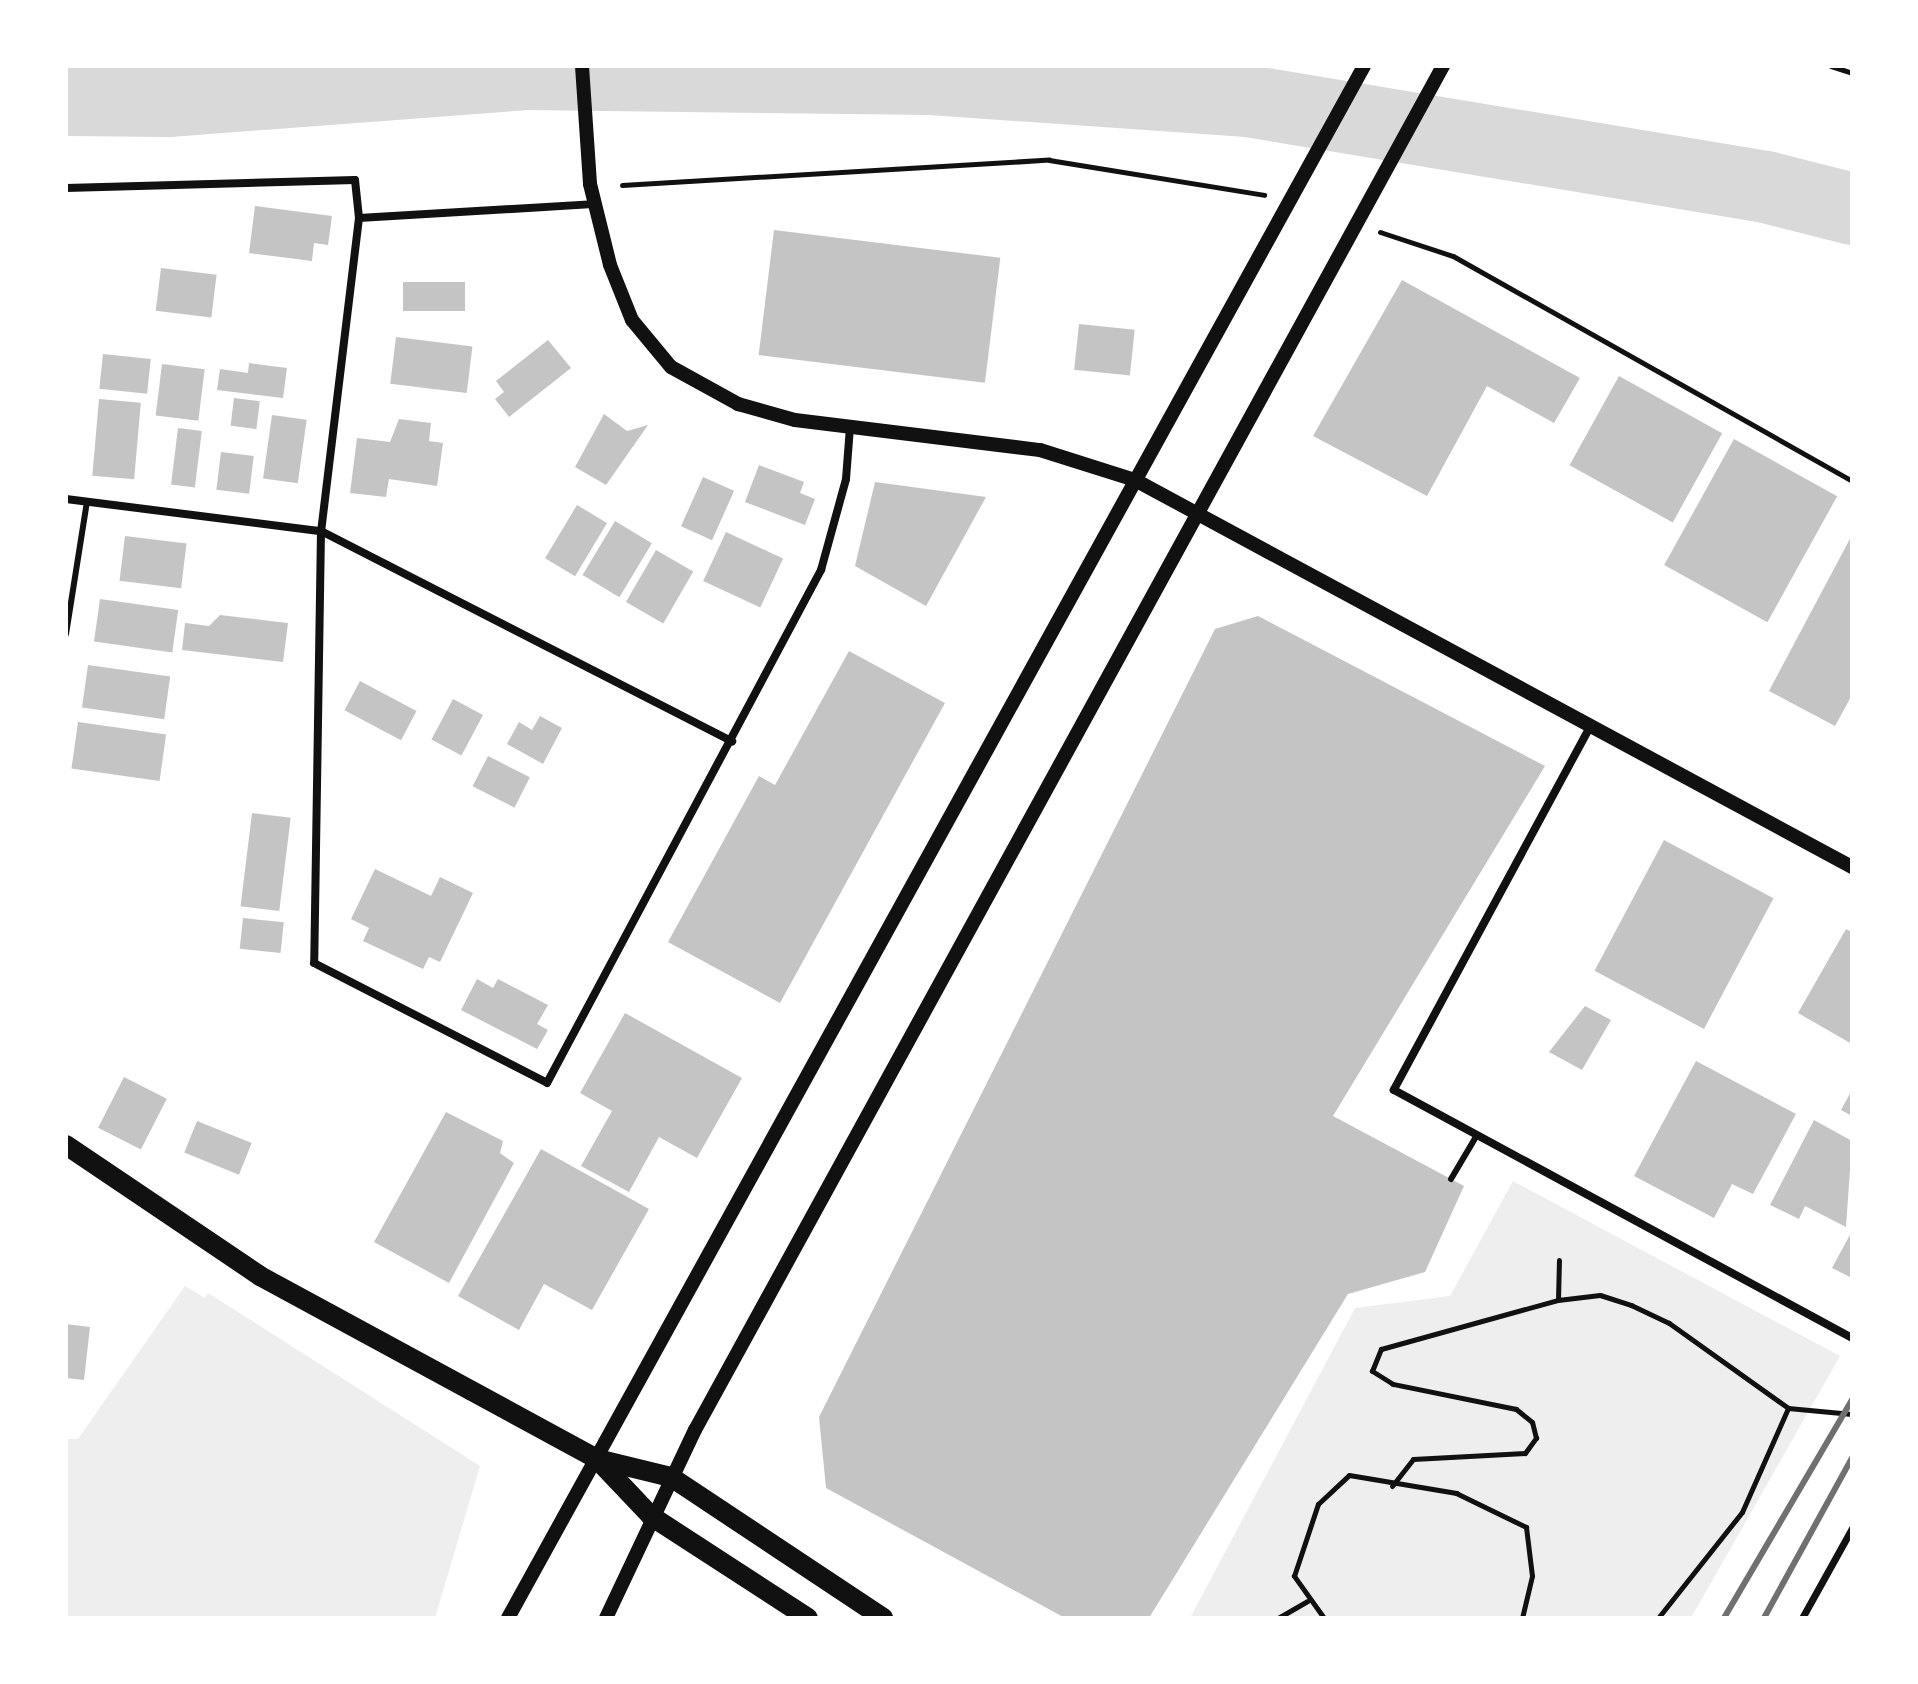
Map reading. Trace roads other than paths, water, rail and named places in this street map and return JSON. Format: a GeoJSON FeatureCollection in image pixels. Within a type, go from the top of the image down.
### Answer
{"type":"FeatureCollection","features":[{"type":"Feature","properties":{"kind":"main road"},"geometry":{"type":"LineString","coordinates":[[66,1145],[260,1276],[597,1459],[671,1477],[883,1618]]}},
{"type":"Feature","properties":{"kind":"main road"},"geometry":{"type":"LineString","coordinates":[[597,1459],[651,1516],[808,1618]]}},
{"type":"Feature","properties":{"kind":"street"},"geometry":{"type":"LineString","coordinates":[[582,66],[593,204],[632,320],[671,367],[738,404],[850,427],[1040,450],[1135,480],[1202,512],[1852,867]]}},
{"type":"Feature","properties":{"kind":"street"},"geometry":{"type":"LineString","coordinates":[[508,1618],[1364,66]]}},
{"type":"Feature","properties":{"kind":"street"},"geometry":{"type":"LineString","coordinates":[[606,1618],[671,1477],[1336,270],[1443,66]]}},
{"type":"Feature","properties":{"kind":"street"},"geometry":{"type":"LineString","coordinates":[[66,188],[355,180],[359,218],[321,531],[314,963],[547,1083],[821,570],[846,479],[850,427]]}},
{"type":"Feature","properties":{"kind":"street"},"geometry":{"type":"LineString","coordinates":[[359,218],[593,204]]}},
{"type":"Feature","properties":{"kind":"street"},"geometry":{"type":"LineString","coordinates":[[66,499],[321,531],[732,741]]}},
{"type":"Feature","properties":{"kind":"street"},"geometry":{"type":"LineString","coordinates":[[1591,725],[1394,1090],[1852,1338]]}},
{"type":"Feature","properties":{"kind":"street"},"geometry":{"type":"LineString","coordinates":[[1802,1618],[1852,1528]]}},
{"type":"Feature","properties":{"kind":"lane"},"geometry":{"type":"LineString","coordinates":[[66,634],[87,502]]}},
{"type":"Feature","properties":{"kind":"lane"},"geometry":{"type":"LineString","coordinates":[[1451,1179],[1477,1135]]}},
{"type":"Feature","properties":{"kind":"waterway"},"geometry":{"type":"LineString","coordinates":[[66,100],[168,101],[523,74],[931,79],[1248,101],[1766,187],[1852,209]]}},
{"type":"Feature","properties":{"kind":"railway"},"geometry":{"type":"LineString","coordinates":[[1724,1618],[1852,1400]]}},
{"type":"Feature","properties":{"kind":"railway"},"geometry":{"type":"LineString","coordinates":[[1764,1618],[1852,1458]]}}]}
